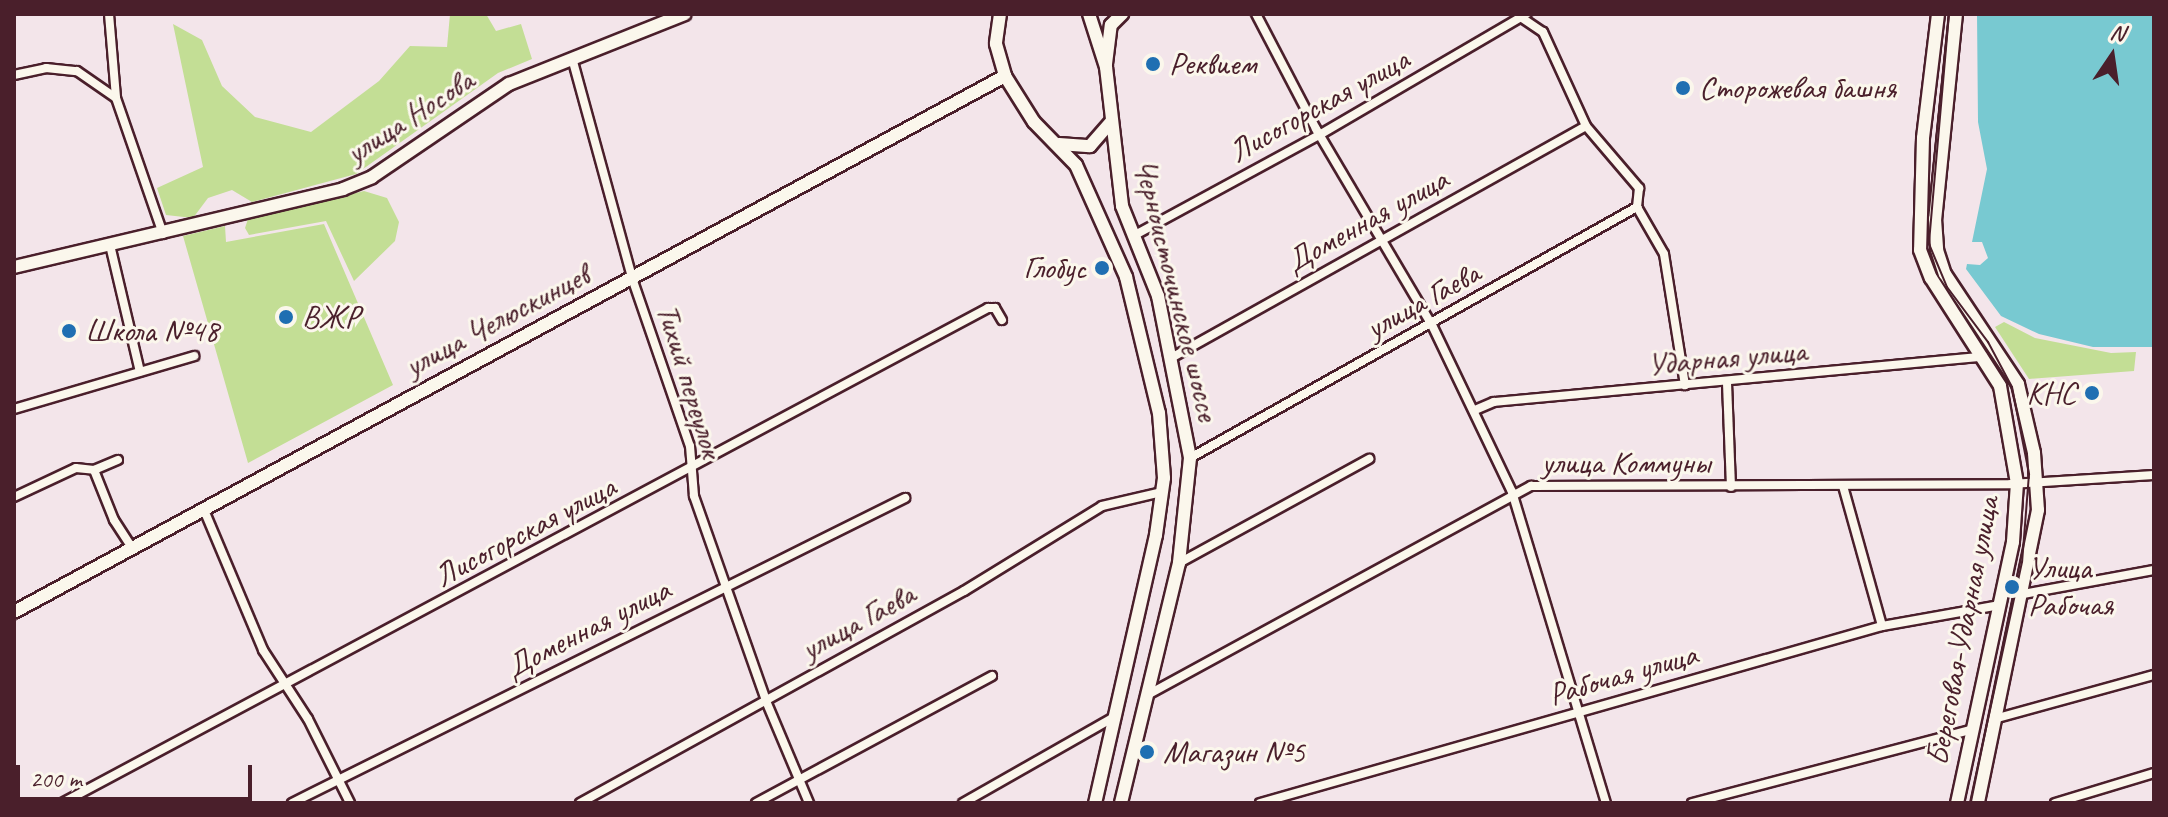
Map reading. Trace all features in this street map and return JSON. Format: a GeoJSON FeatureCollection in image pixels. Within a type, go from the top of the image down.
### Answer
{"type":"FeatureCollection","features":[{"type":"Feature","properties":{"kind":"main road","name":"улица Носова"},"geometry":{"type":"LineString","coordinates":[[14,267],[163,234],[359,183],[486,97],[572,58],[685,14]]}},
{"type":"Feature","properties":{"kind":"main road"},"geometry":{"type":"LineString","coordinates":[[1000,14],[996,44],[1005,76]]}},
{"type":"Feature","properties":{"kind":"main road"},"geometry":{"type":"LineString","coordinates":[[1089,14],[1106,67]]}},
{"type":"Feature","properties":{"kind":"main road"},"geometry":{"type":"LineString","coordinates":[[1106,67],[1111,25],[1122,14]]}},
{"type":"Feature","properties":{"kind":"main road","name":"Береговая-Ударная улица"},"geometry":{"type":"LineString","coordinates":[[1938,14],[1923,138],[1920,250],[1931,278],[1984,357],[2003,396],[2017,483],[2000,605],[1970,730],[1957,803]]}},
{"type":"Feature","properties":{"kind":"main road","name":"Береговая-Ударная улица"},"geometry":{"type":"LineString","coordinates":[[1956,14],[1935,219],[1937,250],[1945,274],[2018,384],[2036,481],[2037,529],[1978,803]]}},
{"type":"Feature","properties":{"kind":"main road","name":"Черноисточинское шоссе"},"geometry":{"type":"LineString","coordinates":[[1106,67],[1122,206],[1158,296],[1190,458],[1179,563],[1151,693],[1121,803]]}},
{"type":"Feature","properties":{"kind":"main road","name":"Черноисточинское шоссе"},"geometry":{"type":"LineString","coordinates":[[1005,76],[1052,142],[1076,165],[1088,187],[1134,301],[1159,413],[1162,492],[1120,708],[1095,803]]}},
{"type":"Feature","properties":{"kind":"main road","name":"улица Челюскинцев"},"geometry":{"type":"LineString","coordinates":[[14,612],[1005,76]]}},
{"type":"Feature","properties":{"kind":"main road"},"geometry":{"type":"LineString","coordinates":[[1052,142],[1070,149],[1090,146],[1108,130],[1112,118]]}},
{"type":"Feature","properties":{"kind":"main road"},"geometry":{"type":"LineString","coordinates":[[1120,708],[1147,708]]}},
{"type":"Feature","properties":{"kind":"street"},"geometry":{"type":"LineString","coordinates":[[109,14],[116,98],[163,234]]}},
{"type":"Feature","properties":{"kind":"street"},"geometry":{"type":"LineString","coordinates":[[1256,14],[1321,134],[1385,239],[1432,325],[1512,492],[1606,803]]}},
{"type":"Feature","properties":{"kind":"street"},"geometry":{"type":"LineString","coordinates":[[1524,16],[1543,32],[1586,126],[1639,188],[1637,207],[1664,254],[1685,385]]}},
{"type":"Feature","properties":{"kind":"street","name":"Лисогорская улица"},"geometry":{"type":"LineString","coordinates":[[1133,236],[1321,134],[1524,16]]}},
{"type":"Feature","properties":{"kind":"street","name":"Тихий переулок"},"geometry":{"type":"LineString","coordinates":[[572,58],[632,278],[690,446],[694,496],[766,701],[809,803]]}},
{"type":"Feature","properties":{"kind":"street"},"geometry":{"type":"LineString","coordinates":[[14,75],[46,68],[77,71],[116,98]]}},
{"type":"Feature","properties":{"kind":"street","name":"Доменная улица"},"geometry":{"type":"LineString","coordinates":[[1171,358],[1586,126]]}},
{"type":"Feature","properties":{"kind":"street","name":"улица Гаева"},"geometry":{"type":"LineString","coordinates":[[1190,458],[1432,325],[1637,207]]}},
{"type":"Feature","properties":{"kind":"street"},"geometry":{"type":"LineString","coordinates":[[110,245],[140,372]]}},
{"type":"Feature","properties":{"kind":"street","name":"Лисогорская улица"},"geometry":{"type":"LineString","coordinates":[[62,803],[693,470],[988,308],[995,308],[1002,320]]}},
{"type":"Feature","properties":{"kind":"street"},"geometry":{"type":"LineString","coordinates":[[14,409],[194,356]]}},
{"type":"Feature","properties":{"kind":"street","name":"Ударная улица"},"geometry":{"type":"LineString","coordinates":[[1475,410],[1494,402],[1984,357]]}},
{"type":"Feature","properties":{"kind":"street"},"geometry":{"type":"LineString","coordinates":[[1727,383],[1731,487]]}},
{"type":"Feature","properties":{"kind":"street"},"geometry":{"type":"LineString","coordinates":[[1179,563],[1369,459]]}},
{"type":"Feature","properties":{"kind":"street"},"geometry":{"type":"LineString","coordinates":[[14,497],[76,468],[94,470],[118,460]]}},
{"type":"Feature","properties":{"kind":"street"},"geometry":{"type":"LineString","coordinates":[[94,470],[114,520],[133,550]]}},
{"type":"Feature","properties":{"kind":"street","name":"улица Коммуны"},"geometry":{"type":"LineString","coordinates":[[1151,693],[1512,492],[1564,483],[1843,486],[2017,483],[2154,475]]}},
{"type":"Feature","properties":{"kind":"street"},"geometry":{"type":"LineString","coordinates":[[1843,486],[1882,626]]}},
{"type":"Feature","properties":{"kind":"street","name":"улица Гаева"},"geometry":{"type":"LineString","coordinates":[[580,803],[1039,547],[1102,506],[1162,492]]}},
{"type":"Feature","properties":{"kind":"street","name":"Доменная улица"},"geometry":{"type":"LineString","coordinates":[[292,803],[905,498]]}},
{"type":"Feature","properties":{"kind":"street"},"geometry":{"type":"LineString","coordinates":[[204,510],[263,650],[350,803]]}},
{"type":"Feature","properties":{"kind":"street"},"geometry":{"type":"LineString","coordinates":[[2023,594],[2154,570]]}},
{"type":"Feature","properties":{"kind":"street","name":"Рабочая улица"},"geometry":{"type":"LineString","coordinates":[[1260,803],[1882,626],[2000,605]]}},
{"type":"Feature","properties":{"kind":"street"},"geometry":{"type":"LineString","coordinates":[[1994,719],[2154,675]]}},
{"type":"Feature","properties":{"kind":"street"},"geometry":{"type":"LineString","coordinates":[[756,803],[992,676]]}},
{"type":"Feature","properties":{"kind":"street"},"geometry":{"type":"LineString","coordinates":[[963,803],[1120,708]]}},
{"type":"Feature","properties":{"kind":"street"},"geometry":{"type":"LineString","coordinates":[[1692,803],[1970,730]]}},
{"type":"Feature","properties":{"kind":"street"},"geometry":{"type":"LineString","coordinates":[[2055,803],[2154,773]]}},
{"type":"Feature","properties":{"kind":"green space"},"geometry":{"type":"Polygon","coordinates":[[[450,14],[486,14],[496,31],[521,24],[532,59],[498,73],[356,174],[252,202],[232,190],[208,198],[193,218],[166,215],[157,188],[203,167],[173,24],[202,40],[222,86],[255,117],[311,132],[379,81],[410,46],[447,47],[450,14]]]}},
{"type":"Feature","properties":{"kind":"green space"},"geometry":{"type":"Polygon","coordinates":[[[364,191],[387,198],[399,222],[395,241],[354,281],[326,221],[249,235],[245,228],[248,219],[364,191]]]}},
{"type":"Feature","properties":{"kind":"green space","name":"ВЖР"},"geometry":{"type":"Polygon","coordinates":[[[324,224],[393,385],[248,463],[183,236],[225,226],[226,242],[324,224]]]}},
{"type":"Feature","properties":{"kind":"green space"},"geometry":{"type":"Polygon","coordinates":[[[2004,322],[2035,338],[2111,353],[2136,352],[2134,371],[2029,379],[1995,327],[2004,322]]]}},
{"type":"Feature","properties":{"kind":"water"},"geometry":{"type":"Polygon","coordinates":[[[1977,14],[2154,14],[2154,347],[2093,347],[2039,334],[2001,316],[1966,269],[1967,264],[1980,265],[1988,258],[1982,242],[1972,242],[1987,169],[1978,122],[1977,14]]]}},
{"type":"Feature","properties":{"kind":"tram line"},"geometry":{"type":"LineString","coordinates":[[1949,14],[1929,244],[1947,287],[1988,342],[2012,387],[2029,474],[2022,562],[1970,803]]}},
{"type":"Feature","properties":{"kind":"place","name":"Реквием"},"geometry":{"type":"Point","coordinates":[1153,64]}},
{"type":"Feature","properties":{"kind":"place","name":"Сторожевая башня"},"geometry":{"type":"Point","coordinates":[1683,88]}},
{"type":"Feature","properties":{"kind":"place","name":"Глобус"},"geometry":{"type":"Point","coordinates":[1102,268]}},
{"type":"Feature","properties":{"kind":"place","name":"ВЖР"},"geometry":{"type":"Point","coordinates":[286,317]}},
{"type":"Feature","properties":{"kind":"place","name":"Школа №48"},"geometry":{"type":"Point","coordinates":[69,331]}},
{"type":"Feature","properties":{"kind":"place","name":"КНС"},"geometry":{"type":"Point","coordinates":[2092,393]}},
{"type":"Feature","properties":{"kind":"place","name":"Улица Рабочая"},"geometry":{"type":"Point","coordinates":[2012,587]}},
{"type":"Feature","properties":{"kind":"place","name":"Магазин №5"},"geometry":{"type":"Point","coordinates":[1147,752]}}]}
